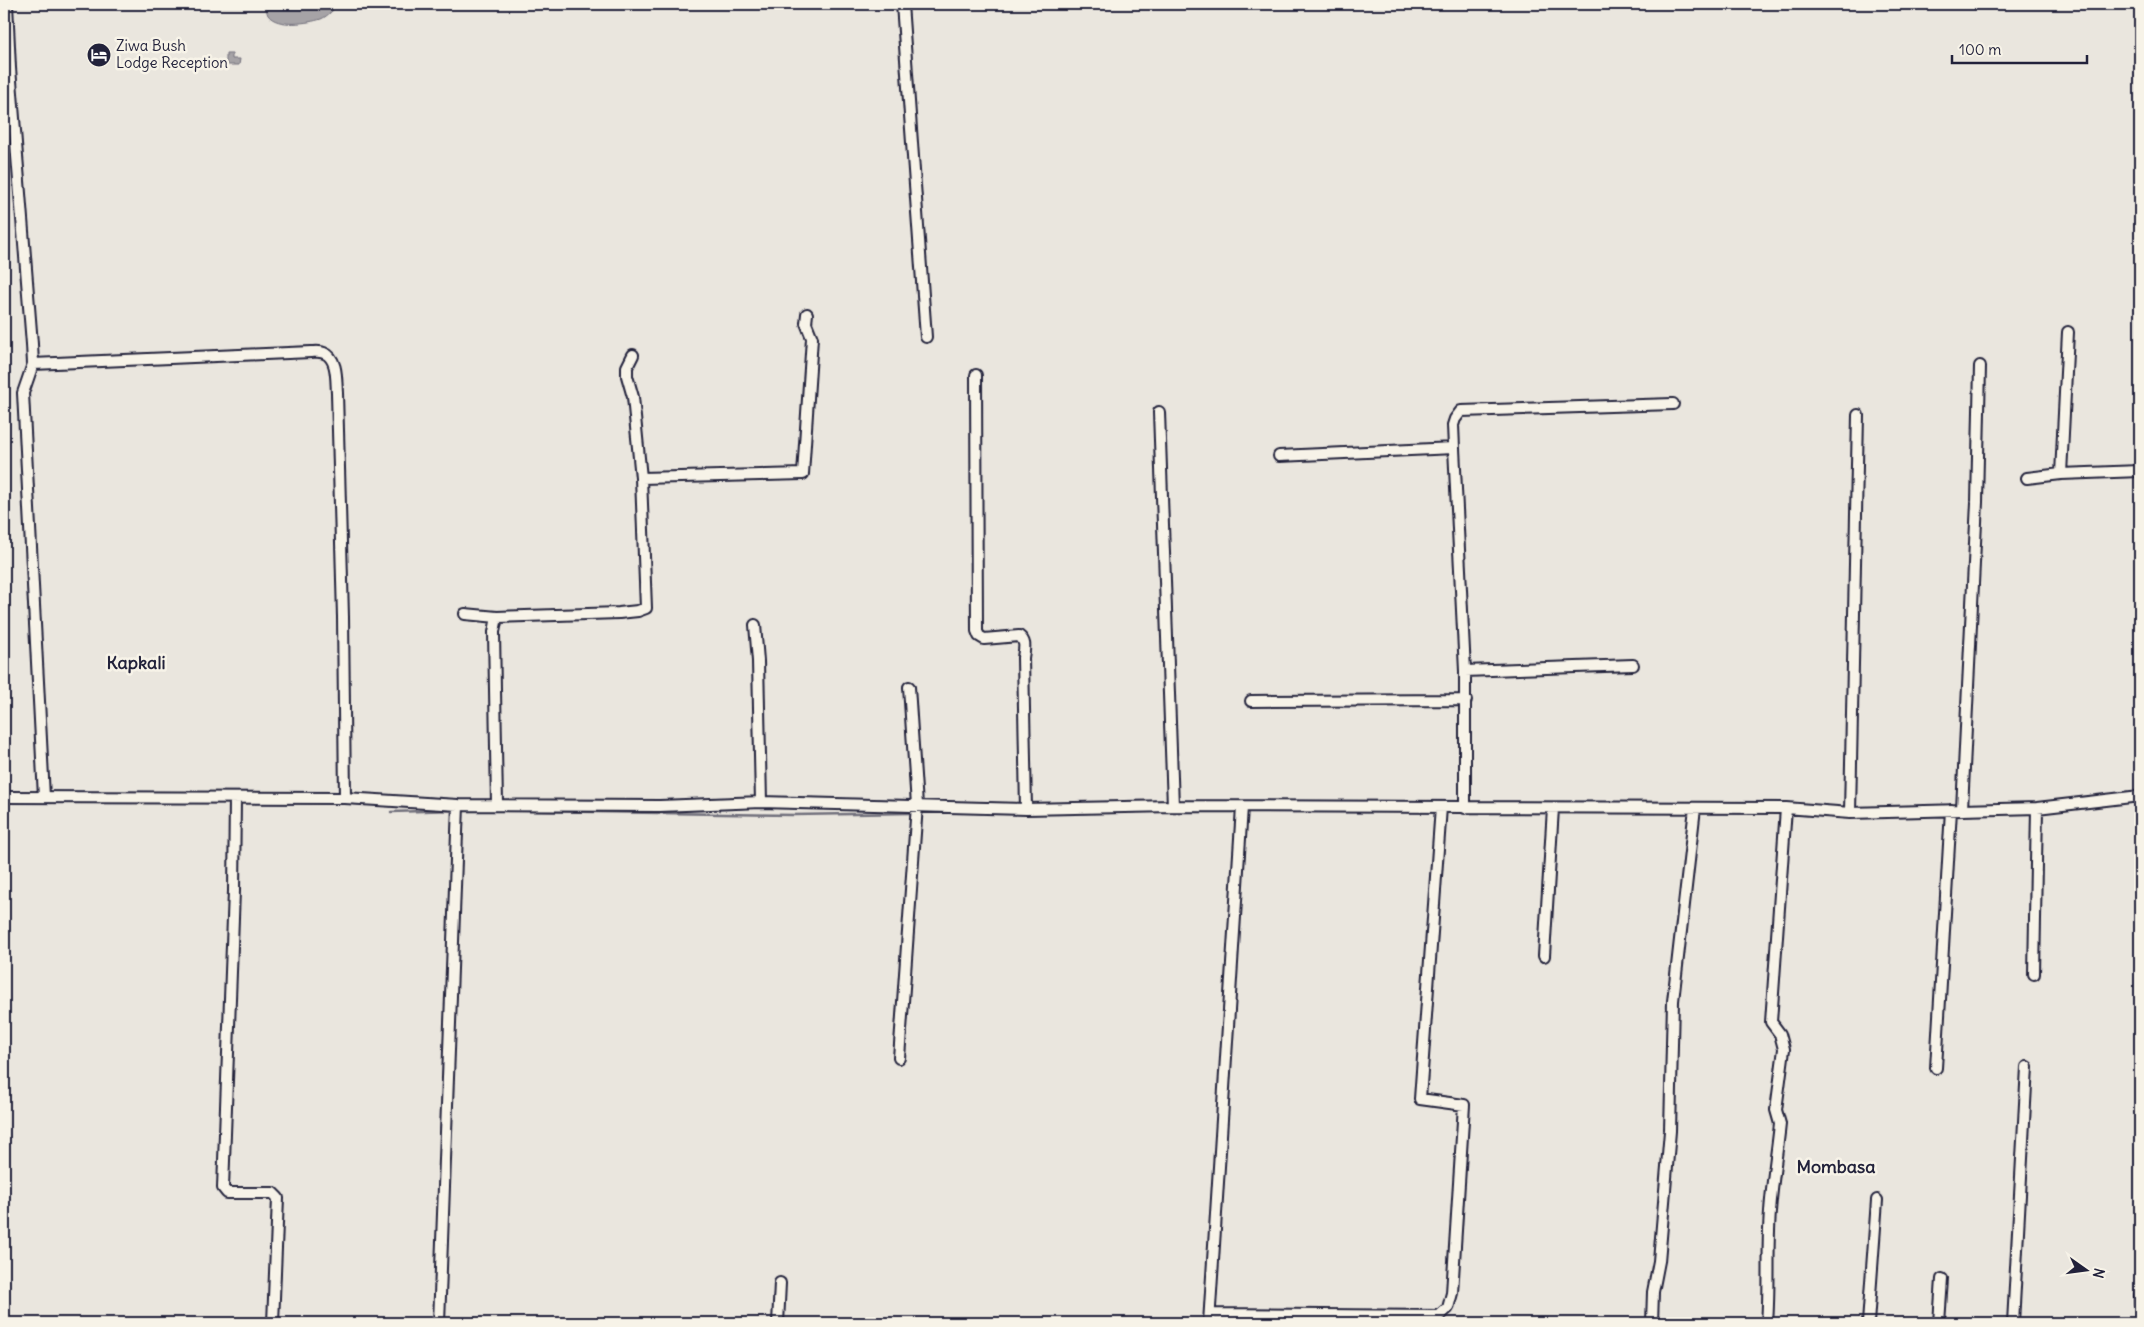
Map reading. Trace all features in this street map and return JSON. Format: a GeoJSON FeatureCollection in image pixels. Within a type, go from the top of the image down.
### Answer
{"type":"FeatureCollection","features":[{"type":"Feature","properties":{"kind":"street"},"geometry":{"type":"LineString","coordinates":[[7,4],[32,364],[23,393],[44,796]]}},
{"type":"Feature","properties":{"kind":"street"},"geometry":{"type":"LineString","coordinates":[[902,4],[926,337]]}},
{"type":"Feature","properties":{"kind":"street"},"geometry":{"type":"LineString","coordinates":[[641,478],[803,474],[812,338],[806,324],[807,314]]}},
{"type":"Feature","properties":{"kind":"street"},"geometry":{"type":"LineString","coordinates":[[2061,474],[2068,332]]}},
{"type":"Feature","properties":{"kind":"street"},"geometry":{"type":"LineString","coordinates":[[32,364],[312,352],[324,353],[331,359],[335,368],[337,393],[343,617],[345,798]]}},
{"type":"Feature","properties":{"kind":"street"},"geometry":{"type":"LineString","coordinates":[[466,614],[497,617],[625,613],[646,608],[641,478],[633,397],[627,376],[627,367],[633,355]]}},
{"type":"Feature","properties":{"kind":"street"},"geometry":{"type":"LineString","coordinates":[[1962,809],[1977,502],[1980,366]]}},
{"type":"Feature","properties":{"kind":"street"},"geometry":{"type":"LineString","coordinates":[[976,375],[977,630],[979,636],[984,639],[1019,636],[1023,639],[1025,645],[1023,658],[1026,809]]}},
{"type":"Feature","properties":{"kind":"street"},"geometry":{"type":"LineString","coordinates":[[1465,808],[1466,700],[1453,425],[1455,419],[1461,411],[1673,404]]}},
{"type":"Feature","properties":{"kind":"street"},"geometry":{"type":"LineString","coordinates":[[1160,412],[1173,806]]}},
{"type":"Feature","properties":{"kind":"street"},"geometry":{"type":"LineString","coordinates":[[1850,813],[1858,415]]}},
{"type":"Feature","properties":{"kind":"street"},"geometry":{"type":"LineString","coordinates":[[1279,456],[1454,448]]}},
{"type":"Feature","properties":{"kind":"street"},"geometry":{"type":"LineString","coordinates":[[2027,478],[2061,474],[2140,471]]}},
{"type":"Feature","properties":{"kind":"street"},"geometry":{"type":"LineString","coordinates":[[497,617],[494,632],[497,804]]}},
{"type":"Feature","properties":{"kind":"street"},"geometry":{"type":"LineString","coordinates":[[755,625],[758,661],[761,802]]}},
{"type":"Feature","properties":{"kind":"street"},"geometry":{"type":"LineString","coordinates":[[1465,671],[1633,666]]}},
{"type":"Feature","properties":{"kind":"street"},"geometry":{"type":"LineString","coordinates":[[899,1058],[917,804],[909,687]]}},
{"type":"Feature","properties":{"kind":"street"},"geometry":{"type":"LineString","coordinates":[[1251,701],[1466,700]]}},
{"type":"Feature","properties":{"kind":"street"},"geometry":{"type":"LineString","coordinates":[[4,797],[345,798],[458,804],[660,806],[761,802],[917,804],[1026,809],[1173,806],[1786,808],[1850,813],[2037,808],[2140,796]]}},
{"type":"Feature","properties":{"kind":"street"},"geometry":{"type":"LineString","coordinates":[[235,799],[234,891],[223,1188],[227,1193],[273,1194],[278,1198],[273,1323]]}},
{"type":"Feature","properties":{"kind":"street"},"geometry":{"type":"LineString","coordinates":[[439,1323],[458,804]]}},
{"type":"Feature","properties":{"kind":"street"},"geometry":{"type":"LineString","coordinates":[[1242,807],[1210,1319],[1440,1316],[1448,1308],[1454,1264],[1464,1105],[1420,1099],[1441,808]]}},
{"type":"Feature","properties":{"kind":"street"},"geometry":{"type":"LineString","coordinates":[[1544,956],[1553,808]]}},
{"type":"Feature","properties":{"kind":"street"},"geometry":{"type":"LineString","coordinates":[[1652,1323],[1653,1292],[1659,1262],[1670,1131],[1673,1001],[1695,808]]}},
{"type":"Feature","properties":{"kind":"street"},"geometry":{"type":"LineString","coordinates":[[1767,1323],[1770,1289],[1767,1272],[1770,1210],[1780,1124],[1776,1110],[1784,1050],[1780,1034],[1771,1022],[1786,808]]}},
{"type":"Feature","properties":{"kind":"street"},"geometry":{"type":"LineString","coordinates":[[2034,974],[2037,808]]}},
{"type":"Feature","properties":{"kind":"street"},"geometry":{"type":"LineString","coordinates":[[1936,1068],[1951,810]]}},
{"type":"Feature","properties":{"kind":"street"},"geometry":{"type":"LineString","coordinates":[[2014,1323],[2028,1067]]}},
{"type":"Feature","properties":{"kind":"street"},"geometry":{"type":"LineString","coordinates":[[1868,1323],[1877,1200]]}},
{"type":"Feature","properties":{"kind":"street"},"geometry":{"type":"LineString","coordinates":[[1939,1323],[1942,1279]]}},
{"type":"Feature","properties":{"kind":"street"},"geometry":{"type":"LineString","coordinates":[[778,1323],[780,1283]]}},
{"type":"Feature","properties":{"kind":"street"},"geometry":{"type":"LineString","coordinates":[[2140,1294],[2140,1303]]}},
{"type":"Feature","properties":{"kind":"shaded area"},"geometry":{"type":"Polygon","coordinates":[[[267,4],[339,4],[321,19],[309,22],[286,23],[278,22],[267,14],[267,4]]]}},
{"type":"Feature","properties":{"kind":"shaded area"},"geometry":{"type":"Polygon","coordinates":[[[226,54],[232,54],[232,59],[240,59],[239,65],[226,65],[226,54]]]}},
{"type":"Feature","properties":{"kind":"waterway"},"geometry":{"type":"LineString","coordinates":[[765,807],[800,808]]}},
{"type":"Feature","properties":{"kind":"waterway"},"geometry":{"type":"LineString","coordinates":[[391,812],[455,810]]}},
{"type":"Feature","properties":{"kind":"waterway"},"geometry":{"type":"LineString","coordinates":[[461,810],[794,815],[911,813]]}},
{"type":"Feature","properties":{"kind":"place","name":"Ziwa Bush Lodge Reception"},"geometry":{"type":"Point","coordinates":[99,55]}},
{"type":"Feature","properties":{"kind":"district","name":"Kapkali"},"geometry":{"type":"Point","coordinates":[136,663]}},
{"type":"Feature","properties":{"kind":"district","name":"Mombasa"},"geometry":{"type":"Point","coordinates":[1836,1167]}}]}
